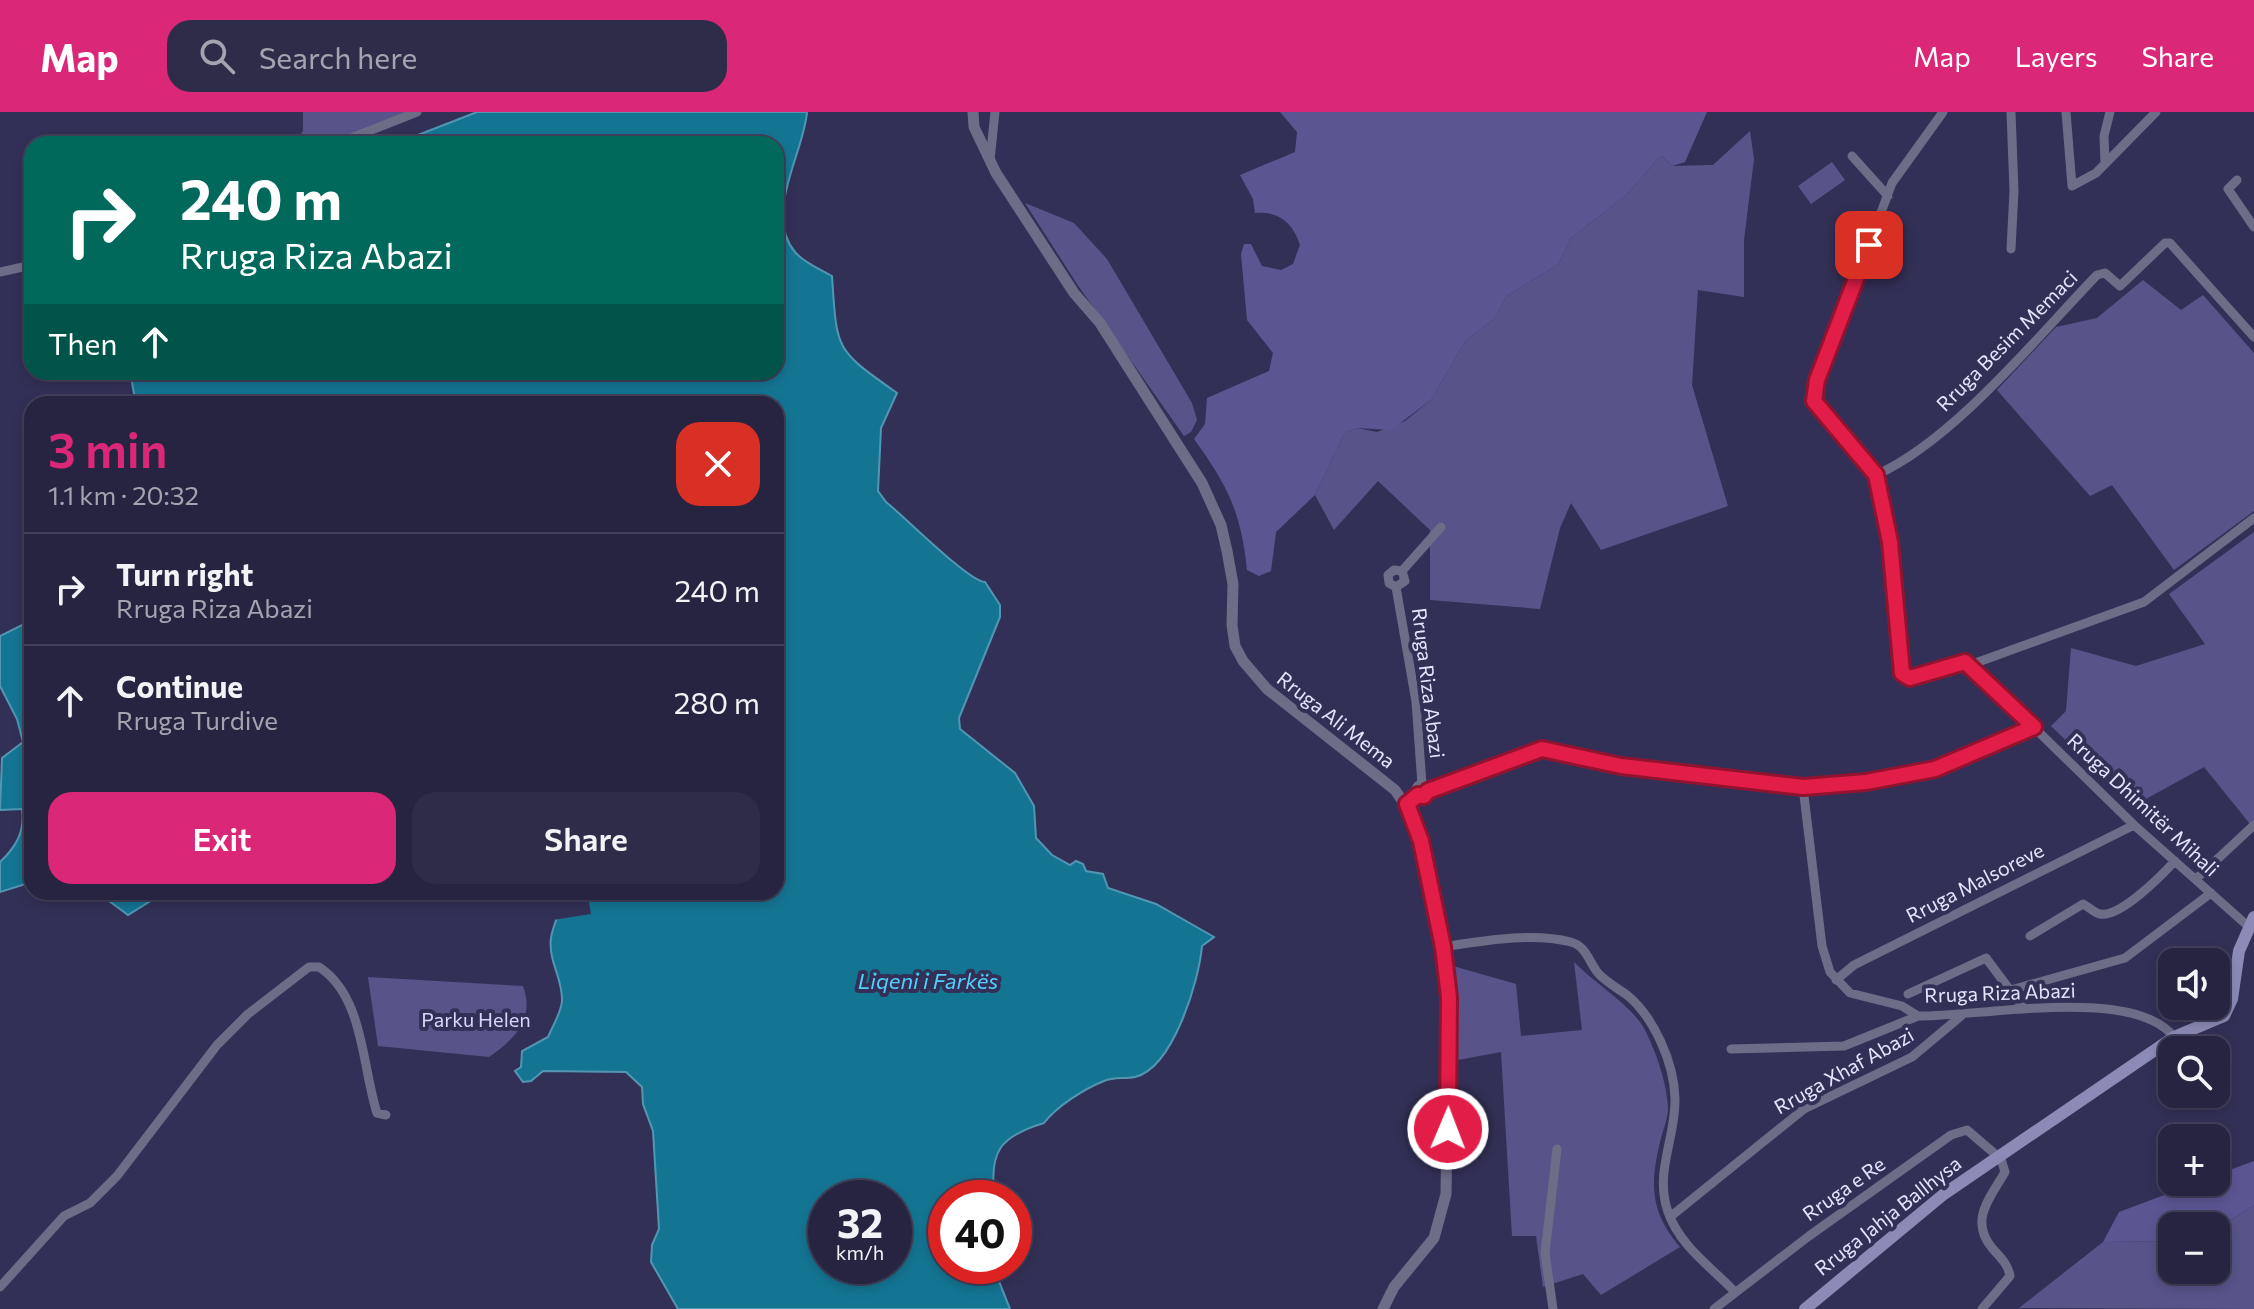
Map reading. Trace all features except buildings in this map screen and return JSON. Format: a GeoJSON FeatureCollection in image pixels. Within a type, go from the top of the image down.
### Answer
{"type":"FeatureCollection","features":[{"type":"Feature","properties":{"kind":"main road","name":"Rruga Jahja Ballhysa"},"geometry":{"type":"LineString","coordinates":[[2176,1036],[2224,1016],[2232,999],[2239,951],[2251,922]]}},
{"type":"Feature","properties":{"kind":"main road","name":"Rruga Jahja Ballhysa"},"geometry":{"type":"LineString","coordinates":[[1805,1309],[1910,1219],[1998,1157],[2158,1053]]}},
{"type":"Feature","properties":{"kind":"street"},"geometry":{"type":"LineString","coordinates":[[356,136],[417,112]]}},
{"type":"Feature","properties":{"kind":"street","name":"Rruga Ali Mema"},"geometry":{"type":"LineString","coordinates":[[973,112],[974,127],[989,161],[1074,293],[1100,323],[1202,483],[1221,525],[1233,584],[1235,646],[1243,661],[1267,689],[1362,762],[1407,804],[1421,841],[1443,947],[1449,1028],[1448,1158],[1444,1209],[1434,1238],[1394,1287],[1383,1309]]}},
{"type":"Feature","properties":{"kind":"street"},"geometry":{"type":"LineString","coordinates":[[989,161],[995,112]]}},
{"type":"Feature","properties":{"kind":"street"},"geometry":{"type":"LineString","coordinates":[[1943,112],[1892,183],[1817,380],[1814,401],[1876,475],[1889,530],[1902,673],[1910,678],[1958,662],[1970,665],[2144,602],[2254,518]]}},
{"type":"Feature","properties":{"kind":"street"},"geometry":{"type":"LineString","coordinates":[[2011,112],[2014,191],[2011,249]]}},
{"type":"Feature","properties":{"kind":"street"},"geometry":{"type":"LineString","coordinates":[[2066,112],[2070,186],[2086,180],[2156,112]]}},
{"type":"Feature","properties":{"kind":"street"},"geometry":{"type":"LineString","coordinates":[[2105,162],[2104,136],[2110,112]]}},
{"type":"Feature","properties":{"kind":"street"},"geometry":{"type":"LineString","coordinates":[[1852,156],[1888,196]]}},
{"type":"Feature","properties":{"kind":"street"},"geometry":{"type":"LineString","coordinates":[[2237,180],[2228,189],[2254,227]]}},
{"type":"Feature","properties":{"kind":"street","name":"Rruga Besim Memaci"},"geometry":{"type":"LineString","coordinates":[[1876,475],[1921,449],[1953,421],[2049,328],[2097,275],[2105,273],[2120,286],[2165,243],[2170,243],[2191,265],[2254,337]]}},
{"type":"Feature","properties":{"kind":"street"},"geometry":{"type":"LineString","coordinates":[[0,272],[24,267]]}},
{"type":"Feature","properties":{"kind":"street","name":"Rruga Riza Abazi"},"geometry":{"type":"LineString","coordinates":[[1423,790],[1416,702],[1396,587],[1389,583],[1388,575],[1394,570],[1402,571],[1441,527]]}},
{"type":"Feature","properties":{"kind":"street","name":"Rruga Dhimitër Mihali"},"geometry":{"type":"LineString","coordinates":[[1970,665],[2134,825],[2211,893],[2251,922]]}},
{"type":"Feature","properties":{"kind":"street","name":"Rruga Riza Abazi"},"geometry":{"type":"LineString","coordinates":[[1407,804],[1423,790],[1542,749],[1621,766],[1803,787],[1866,782],[1935,769],[2034,727]]}},
{"type":"Feature","properties":{"kind":"street"},"geometry":{"type":"LineString","coordinates":[[1803,787],[1822,946],[1827,965],[1836,980]]}},
{"type":"Feature","properties":{"kind":"street","name":"Rruga Malsoreve"},"geometry":{"type":"LineString","coordinates":[[1836,980],[1854,965],[2134,825]]}},
{"type":"Feature","properties":{"kind":"street"},"geometry":{"type":"LineString","coordinates":[[2196,879],[2254,825]]}},
{"type":"Feature","properties":{"kind":"street"},"geometry":{"type":"LineString","coordinates":[[2030,936],[2083,904],[2101,914],[2110,914],[2150,886],[2175,861]]}},
{"type":"Feature","properties":{"kind":"street"},"geometry":{"type":"LineString","coordinates":[[2011,990],[2125,958],[2211,893]]}},
{"type":"Feature","properties":{"kind":"street"},"geometry":{"type":"LineString","coordinates":[[1443,947],[1503,939],[1568,941],[1583,950],[1597,973],[1641,1010],[1660,1044],[1674,1089],[1661,1178],[1670,1217],[1689,1249],[1734,1291]]}},
{"type":"Feature","properties":{"kind":"street"},"geometry":{"type":"LineString","coordinates":[[1908,994],[1986,958],[2024,1009]]}},
{"type":"Feature","properties":{"kind":"street"},"geometry":{"type":"LineString","coordinates":[[0,1287],[50,1228],[64,1216],[90,1203],[117,1176],[217,1045],[269,996],[309,967],[319,967],[338,983],[354,1022],[377,1113],[386,1115]]}},
{"type":"Feature","properties":{"kind":"street","name":"Rruga Riza Abazi"},"geometry":{"type":"LineString","coordinates":[[1836,980],[1850,993],[1902,1006],[1918,1016],[1961,1016],[2072,1007],[2136,1015],[2157,1023],[2173,1036]]}},
{"type":"Feature","properties":{"kind":"street"},"geometry":{"type":"LineString","coordinates":[[1731,1049],[1844,1046],[1918,1016]]}},
{"type":"Feature","properties":{"kind":"street","name":"Rruga Xhaf Abazi"},"geometry":{"type":"LineString","coordinates":[[1670,1217],[1804,1109],[1912,1057],[1961,1016]]}},
{"type":"Feature","properties":{"kind":"street","name":"Rruga e Re"},"geometry":{"type":"LineString","coordinates":[[1714,1309],[1734,1291],[1951,1135],[1971,1132],[1998,1157]]}},
{"type":"Feature","properties":{"kind":"street"},"geometry":{"type":"LineString","coordinates":[[1553,1309],[1545,1253],[1557,1149]]}},
{"type":"Feature","properties":{"kind":"street"},"geometry":{"type":"LineString","coordinates":[[1982,1309],[2010,1276],[1987,1242],[1980,1223],[1985,1205],[2005,1172],[1998,1157]]}},
{"type":"Feature","properties":{"kind":"green space"},"geometry":{"type":"Polygon","coordinates":[[[303,112],[408,112],[347,136],[299,136],[303,131],[303,112]]]}},
{"type":"Feature","properties":{"kind":"green space"},"geometry":{"type":"Polygon","coordinates":[[[1750,131],[1754,159],[1744,240],[1744,297],[1698,290],[1692,385],[1728,506],[1601,550],[1571,503],[1560,528],[1540,609],[1430,600],[1430,530],[1378,481],[1334,530],[1315,495],[1345,432],[1357,428],[1377,432],[1405,421],[1431,400],[1466,340],[1494,319],[1507,296],[1559,264],[1570,239],[1625,196],[1662,156],[1672,166],[1713,165],[1750,131]]]}},
{"type":"Feature","properties":{"kind":"green space"},"geometry":{"type":"Polygon","coordinates":[[[1832,162],[1845,180],[1811,204],[1798,186],[1832,162]]]}},
{"type":"Feature","properties":{"kind":"green space"},"geometry":{"type":"Polygon","coordinates":[[[1025,203],[1074,223],[1107,259],[1192,403],[1197,420],[1191,432],[1184,436],[1079,287],[1025,203]]]}},
{"type":"Feature","properties":{"kind":"green space"},"geometry":{"type":"Polygon","coordinates":[[[2143,280],[2181,310],[2203,295],[2254,353],[2254,511],[2174,570],[2112,485],[2090,496],[1997,390],[2056,327],[2097,318],[2143,280]]]}},
{"type":"Feature","properties":{"kind":"green space"},"geometry":{"type":"Polygon","coordinates":[[[2254,532],[2254,821],[2250,824],[2204,767],[2146,799],[2107,780],[2051,726],[2066,711],[2071,648],[2136,666],[2205,644],[2169,594],[2254,532]]]}},
{"type":"Feature","properties":{"kind":"green space"},"geometry":{"type":"Polygon","coordinates":[[[1574,962],[1639,1021],[1657,1058],[1668,1108],[1655,1169],[1655,1196],[1662,1221],[1680,1247],[1601,1295],[1583,1274],[1543,1287],[1536,1236],[1512,1236],[1501,1052],[1458,1060],[1453,966],[1516,984],[1521,1036],[1582,1030],[1574,962]]]}},
{"type":"Feature","properties":{"kind":"green space","name":"Parku Helen"},"geometry":{"type":"Polygon","coordinates":[[[368,977],[523,986],[526,998],[524,1018],[507,1043],[489,1057],[378,1046],[368,977]]]}},
{"type":"Feature","properties":{"kind":"green space"},"geometry":{"type":"Polygon","coordinates":[[[2254,1205],[2254,1309],[2019,1308],[2103,1242],[2158,1241],[2158,1284],[2230,1284],[2230,1221],[2254,1205]]]}},
{"type":"Feature","properties":{"kind":"shaded area"},"geometry":{"type":"Polygon","coordinates":[[[1280,112],[1707,112],[1685,162],[1672,166],[1662,156],[1625,196],[1570,239],[1559,264],[1507,296],[1494,319],[1466,340],[1431,400],[1391,430],[1357,428],[1345,432],[1315,495],[1276,532],[1271,571],[1259,576],[1247,570],[1241,532],[1231,500],[1194,439],[1205,424],[1207,398],[1269,371],[1273,353],[1247,320],[1241,254],[1244,244],[1251,244],[1262,266],[1281,270],[1293,264],[1300,245],[1284,220],[1271,214],[1255,213],[1253,199],[1240,175],[1295,152],[1297,132],[1280,112]]]}},
{"type":"Feature","properties":{"kind":"shaded area"},"geometry":{"type":"Polygon","coordinates":[[[2254,1161],[2254,1205],[2230,1221],[2230,1212],[2158,1212],[2158,1241],[2103,1242],[2119,1212],[2162,1196],[2230,1196],[2230,1170],[2254,1161]]]}},
{"type":"Feature","properties":{"kind":"water","name":"Liqeni i Farkës"},"geometry":{"type":"Polygon","coordinates":[[[477,112],[807,112],[784,202],[784,136],[416,136],[477,112]]]}},
{"type":"Feature","properties":{"kind":"water","name":"Liqeni i Farkës"},"geometry":{"type":"Polygon","coordinates":[[[784,226],[786,237],[795,252],[807,263],[832,276],[838,335],[843,346],[861,367],[897,393],[881,428],[878,491],[886,502],[951,560],[985,582],[1000,605],[1000,617],[959,718],[960,729],[1015,773],[1034,806],[1036,838],[1052,855],[1070,865],[1076,861],[1083,864],[1086,871],[1103,874],[1108,888],[1156,904],[1214,937],[1202,946],[1196,980],[1182,1021],[1161,1058],[1149,1070],[1135,1077],[1096,1084],[1063,1104],[1044,1123],[1008,1140],[996,1157],[993,1180],[928,1180],[928,1284],[1000,1284],[1010,1309],[678,1309],[651,1262],[652,1245],[659,1229],[653,1131],[643,1104],[642,1087],[626,1072],[543,1071],[531,1081],[523,1082],[515,1071],[521,1067],[522,1051],[548,1037],[561,1006],[562,993],[551,946],[558,912],[556,900],[784,900],[784,396],[134,396],[132,380],[784,380],[784,226]]]}},
{"type":"Feature","properties":{"kind":"water"},"geometry":{"type":"Polygon","coordinates":[[[24,624],[24,884],[0,892],[0,862],[18,838],[23,817],[22,809],[0,810],[2,758],[23,742],[17,719],[0,686],[0,636],[24,624]]]}},
{"type":"Feature","properties":{"kind":"water"},"geometry":{"type":"Polygon","coordinates":[[[108,900],[152,900],[128,915],[108,900]]]}},
{"type":"Feature","properties":{"kind":"pier"},"geometry":{"type":"Polygon","coordinates":[[[551,900],[588,900],[591,914],[553,920],[554,903],[551,900]]]}},
{"type":"Feature","properties":{"kind":"route"},"geometry":{"type":"LineString","coordinates":[[1448,1129],[1449,997],[1443,947],[1421,841],[1416,821],[1407,804],[1418,795],[1424,796],[1428,791],[1542,749],[1621,766],[1803,787],[1866,782],[1935,769],[2034,727],[1965,662],[1910,678],[1902,673],[1887,517],[1876,475],[1814,401],[1817,380],[1869,245]]}}]}
